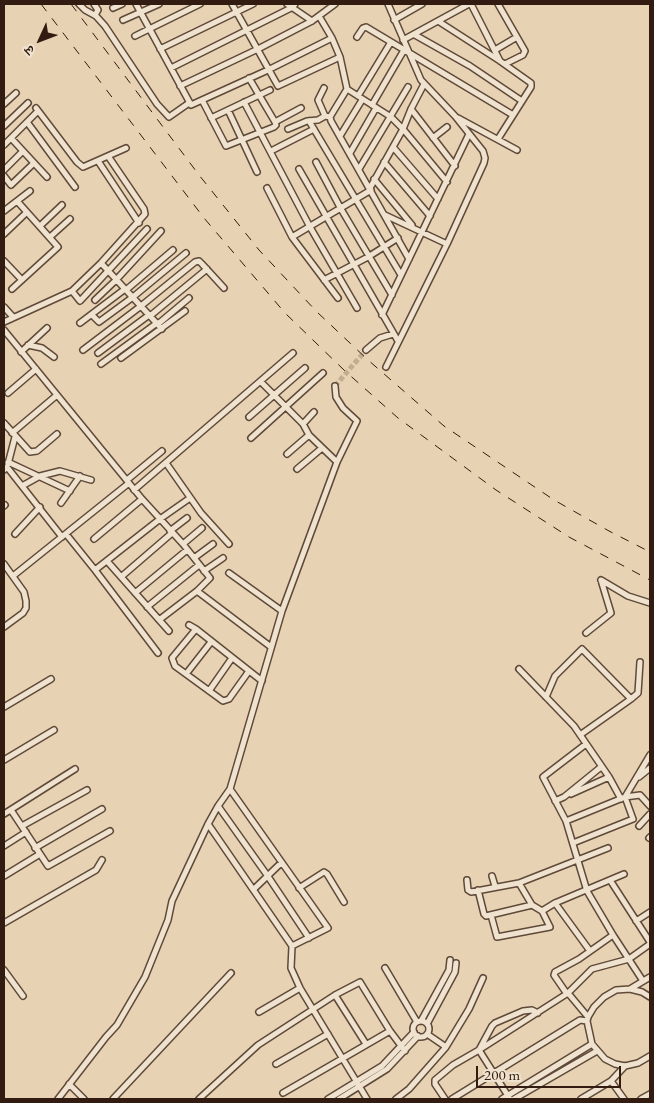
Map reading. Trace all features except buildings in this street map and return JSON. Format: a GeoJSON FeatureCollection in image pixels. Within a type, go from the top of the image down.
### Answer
{"type":"FeatureCollection","features":[{"type":"Feature","properties":{"kind":"street"},"geometry":{"type":"LineString","coordinates":[[79,4],[85,10],[95,15],[115,40],[156,104],[169,117],[189,103],[192,105],[332,38]]}},
{"type":"Feature","properties":{"kind":"street"},"geometry":{"type":"LineString","coordinates":[[94,4],[98,10],[95,15]]}},
{"type":"Feature","properties":{"kind":"street"},"geometry":{"type":"LineString","coordinates":[[113,8],[122,4]]}},
{"type":"Feature","properties":{"kind":"street"},"geometry":{"type":"LineString","coordinates":[[136,4],[189,103]]}},
{"type":"Feature","properties":{"kind":"street"},"geometry":{"type":"LineString","coordinates":[[123,20],[159,4]]}},
{"type":"Feature","properties":{"kind":"street"},"geometry":{"type":"LineString","coordinates":[[134,36],[200,4]]}},
{"type":"Feature","properties":{"kind":"street"},"geometry":{"type":"LineString","coordinates":[[232,4],[278,86],[340,57]]}},
{"type":"Feature","properties":{"kind":"street"},"geometry":{"type":"LineString","coordinates":[[160,49],[253,4]]}},
{"type":"Feature","properties":{"kind":"street"},"geometry":{"type":"LineString","coordinates":[[287,4],[294,6],[312,21]]}},
{"type":"Feature","properties":{"kind":"street"},"geometry":{"type":"LineString","coordinates":[[180,86],[312,21],[335,4]]}},
{"type":"Feature","properties":{"kind":"street"},"geometry":{"type":"LineString","coordinates":[[386,367],[447,244],[484,163],[483,151],[455,116],[424,84],[406,52],[388,4]]}},
{"type":"Feature","properties":{"kind":"street"},"geometry":{"type":"LineString","coordinates":[[394,20],[422,4]]}},
{"type":"Feature","properties":{"kind":"street"},"geometry":{"type":"LineString","coordinates":[[403,40],[470,4],[503,63]]}},
{"type":"Feature","properties":{"kind":"street"},"geometry":{"type":"LineString","coordinates":[[498,4],[524,53],[503,63]]}},
{"type":"Feature","properties":{"kind":"street"},"geometry":{"type":"LineString","coordinates":[[171,68],[294,6]]}},
{"type":"Feature","properties":{"kind":"street"},"geometry":{"type":"LineString","coordinates":[[319,16],[332,38],[340,57],[347,89],[391,117],[403,128],[447,182]]}},
{"type":"Feature","properties":{"kind":"street"},"geometry":{"type":"LineString","coordinates":[[438,21],[531,83],[531,87],[498,140]]}},
{"type":"Feature","properties":{"kind":"street"},"geometry":{"type":"LineString","coordinates":[[357,37],[365,27],[513,115]]}},
{"type":"Feature","properties":{"kind":"street"},"geometry":{"type":"LineString","coordinates":[[415,34],[470,66],[522,101]]}},
{"type":"Feature","properties":{"kind":"street"},"geometry":{"type":"LineString","coordinates":[[495,50],[517,37]]}},
{"type":"Feature","properties":{"kind":"street"},"geometry":{"type":"LineString","coordinates":[[340,136],[391,42]]}},
{"type":"Feature","properties":{"kind":"street"},"geometry":{"type":"LineString","coordinates":[[350,153],[406,52]]}},
{"type":"Feature","properties":{"kind":"street"},"geometry":{"type":"LineString","coordinates":[[202,100],[225,145],[228,146],[275,126],[249,78]]}},
{"type":"Feature","properties":{"kind":"street"},"geometry":{"type":"LineString","coordinates":[[292,237],[356,200],[370,189],[424,84]]}},
{"type":"Feature","properties":{"kind":"street"},"geometry":{"type":"LineString","coordinates":[[359,168],[408,87]]}},
{"type":"Feature","properties":{"kind":"street"},"geometry":{"type":"LineString","coordinates":[[324,88],[318,100],[359,168],[409,259]]}},
{"type":"Feature","properties":{"kind":"street"},"geometry":{"type":"LineString","coordinates":[[288,130],[309,121],[328,117],[347,89]]}},
{"type":"Feature","properties":{"kind":"street"},"geometry":{"type":"LineString","coordinates":[[211,118],[270,90]]}},
{"type":"Feature","properties":{"kind":"street"},"geometry":{"type":"LineString","coordinates":[[4,104],[16,93]]}},
{"type":"Feature","properties":{"kind":"street"},"geometry":{"type":"LineString","coordinates":[[244,102],[310,227],[338,273],[356,308]]}},
{"type":"Feature","properties":{"kind":"street"},"geometry":{"type":"LineString","coordinates":[[4,126],[28,103]]}},
{"type":"Feature","properties":{"kind":"street"},"geometry":{"type":"LineString","coordinates":[[274,122],[301,108]]}},
{"type":"Feature","properties":{"kind":"street"},"geometry":{"type":"LineString","coordinates":[[410,109],[455,166]]}},
{"type":"Feature","properties":{"kind":"street"},"geometry":{"type":"LineString","coordinates":[[4,145],[37,110],[80,165],[85,167],[126,148]]}},
{"type":"Feature","properties":{"kind":"street"},"geometry":{"type":"LineString","coordinates":[[228,110],[257,172]]}},
{"type":"Feature","properties":{"kind":"street"},"geometry":{"type":"LineString","coordinates":[[455,116],[517,150]]}},
{"type":"Feature","properties":{"kind":"street"},"geometry":{"type":"LineString","coordinates":[[309,121],[401,275]]}},
{"type":"Feature","properties":{"kind":"street"},"geometry":{"type":"LineString","coordinates":[[27,122],[76,187]]}},
{"type":"Feature","properties":{"kind":"street"},"geometry":{"type":"LineString","coordinates":[[433,138],[447,127]]}},
{"type":"Feature","properties":{"kind":"street"},"geometry":{"type":"LineString","coordinates":[[271,151],[314,129]]}},
{"type":"Feature","properties":{"kind":"street"},"geometry":{"type":"LineString","coordinates":[[382,315],[469,134]]}},
{"type":"Feature","properties":{"kind":"street"},"geometry":{"type":"LineString","coordinates":[[11,138],[47,177]]}},
{"type":"Feature","properties":{"kind":"street"},"geometry":{"type":"LineString","coordinates":[[393,146],[438,199]]}},
{"type":"Feature","properties":{"kind":"street"},"geometry":{"type":"LineString","coordinates":[[4,170],[23,151]]}},
{"type":"Feature","properties":{"kind":"street"},"geometry":{"type":"LineString","coordinates":[[4,322],[72,291],[101,263],[145,214],[144,209],[108,156]]}},
{"type":"Feature","properties":{"kind":"street"},"geometry":{"type":"LineString","coordinates":[[98,161],[138,223]]}},
{"type":"Feature","properties":{"kind":"street"},"geometry":{"type":"LineString","coordinates":[[316,162],[368,257],[392,295]]}},
{"type":"Feature","properties":{"kind":"street"},"geometry":{"type":"LineString","coordinates":[[384,162],[430,216]]}},
{"type":"Feature","properties":{"kind":"street"},"geometry":{"type":"LineString","coordinates":[[4,177],[12,184],[34,163]]}},
{"type":"Feature","properties":{"kind":"street"},"geometry":{"type":"LineString","coordinates":[[299,169],[398,341]]}},
{"type":"Feature","properties":{"kind":"street"},"geometry":{"type":"LineString","coordinates":[[374,179],[414,227]]}},
{"type":"Feature","properties":{"kind":"street"},"geometry":{"type":"LineString","coordinates":[[267,188],[292,237],[338,298]]}},
{"type":"Feature","properties":{"kind":"street"},"geometry":{"type":"LineString","coordinates":[[4,211],[30,191]]}},
{"type":"Feature","properties":{"kind":"street"},"geometry":{"type":"LineString","coordinates":[[12,289],[58,248],[58,245],[16,201]]}},
{"type":"Feature","properties":{"kind":"street"},"geometry":{"type":"LineString","coordinates":[[40,226],[62,205]]}},
{"type":"Feature","properties":{"kind":"street"},"geometry":{"type":"LineString","coordinates":[[4,234],[26,212]]}},
{"type":"Feature","properties":{"kind":"street"},"geometry":{"type":"LineString","coordinates":[[385,215],[447,244]]}},
{"type":"Feature","properties":{"kind":"street"},"geometry":{"type":"LineString","coordinates":[[50,237],[70,219]]}},
{"type":"Feature","properties":{"kind":"street"},"geometry":{"type":"LineString","coordinates":[[72,291],[80,301],[147,229]]}},
{"type":"Feature","properties":{"kind":"street"},"geometry":{"type":"LineString","coordinates":[[95,300],[116,280],[160,231]]}},
{"type":"Feature","properties":{"kind":"street"},"geometry":{"type":"LineString","coordinates":[[324,280],[368,257],[398,238]]}},
{"type":"Feature","properties":{"kind":"street"},"geometry":{"type":"LineString","coordinates":[[80,323],[126,290],[173,250]]}},
{"type":"Feature","properties":{"kind":"street"},"geometry":{"type":"LineString","coordinates":[[92,315],[99,322],[133,297],[186,253]]}},
{"type":"Feature","properties":{"kind":"street"},"geometry":{"type":"LineString","coordinates":[[4,261],[22,280]]}},
{"type":"Feature","properties":{"kind":"street"},"geometry":{"type":"LineString","coordinates":[[83,350],[195,262],[200,261],[224,288]]}},
{"type":"Feature","properties":{"kind":"street"},"geometry":{"type":"LineString","coordinates":[[101,263],[162,329]]}},
{"type":"Feature","properties":{"kind":"street"},"geometry":{"type":"LineString","coordinates":[[4,272],[10,267]]}},
{"type":"Feature","properties":{"kind":"street"},"geometry":{"type":"LineString","coordinates":[[98,353],[150,315],[206,268]]}},
{"type":"Feature","properties":{"kind":"street"},"geometry":{"type":"LineString","coordinates":[[101,364],[157,324],[189,298]]}},
{"type":"Feature","properties":{"kind":"street"},"geometry":{"type":"LineString","coordinates":[[4,307],[13,317]]}},
{"type":"Feature","properties":{"kind":"street"},"geometry":{"type":"LineString","coordinates":[[120,358],[185,311]]}},
{"type":"Feature","properties":{"kind":"street"},"geometry":{"type":"LineString","coordinates":[[21,352],[47,328]]}},
{"type":"Feature","properties":{"kind":"street"},"geometry":{"type":"LineString","coordinates":[[4,330],[134,490],[183,544],[210,578],[197,591],[159,620]]}},
{"type":"Feature","properties":{"kind":"street"},"geometry":{"type":"LineString","coordinates":[[366,350],[380,338],[393,334]]}},
{"type":"Feature","properties":{"kind":"street"},"geometry":{"type":"LineString","coordinates":[[28,345],[42,348],[54,357]]}},
{"type":"Feature","properties":{"kind":"street"},"geometry":{"type":"LineString","coordinates":[[134,490],[293,353]]}},
{"type":"Feature","properties":{"kind":"street"},"geometry":{"type":"LineString","coordinates":[[249,417],[305,368]]}},
{"type":"Feature","properties":{"kind":"street"},"geometry":{"type":"LineString","coordinates":[[8,393],[36,369]]}},
{"type":"Feature","properties":{"kind":"street"},"geometry":{"type":"LineString","coordinates":[[251,438],[323,373]]}},
{"type":"Feature","properties":{"kind":"street"},"geometry":{"type":"LineString","coordinates":[[261,382],[303,424],[309,435],[337,462]]}},
{"type":"Feature","properties":{"kind":"street"},"geometry":{"type":"LineString","coordinates":[[58,1099],[117,1025],[145,977],[168,920],[172,901],[208,824],[230,789],[282,611],[337,462],[357,421],[343,408],[336,396],[335,386]]}},
{"type":"Feature","properties":{"kind":"street"},"geometry":{"type":"LineString","coordinates":[[6,466],[14,435],[57,395]]}},
{"type":"Feature","properties":{"kind":"street"},"geometry":{"type":"LineString","coordinates":[[303,424],[314,412]]}},
{"type":"Feature","properties":{"kind":"street"},"geometry":{"type":"LineString","coordinates":[[4,424],[26,450],[34,452],[57,434]]}},
{"type":"Feature","properties":{"kind":"street"},"geometry":{"type":"LineString","coordinates":[[287,454],[309,435]]}},
{"type":"Feature","properties":{"kind":"street"},"geometry":{"type":"LineString","coordinates":[[298,469],[322,448]]}},
{"type":"Feature","properties":{"kind":"street"},"geometry":{"type":"LineString","coordinates":[[13,576],[64,536],[162,451]]}},
{"type":"Feature","properties":{"kind":"street"},"geometry":{"type":"LineString","coordinates":[[166,462],[190,498],[229,544]]}},
{"type":"Feature","properties":{"kind":"street"},"geometry":{"type":"LineString","coordinates":[[6,466],[40,476],[70,491]]}},
{"type":"Feature","properties":{"kind":"street"},"geometry":{"type":"LineString","coordinates":[[6,466],[95,570],[158,653]]}},
{"type":"Feature","properties":{"kind":"street"},"geometry":{"type":"LineString","coordinates":[[22,486],[40,476],[60,471],[92,480]]}},
{"type":"Feature","properties":{"kind":"street"},"geometry":{"type":"LineString","coordinates":[[61,503],[80,476]]}},
{"type":"Feature","properties":{"kind":"street"},"geometry":{"type":"LineString","coordinates":[[95,570],[190,498]]}},
{"type":"Feature","properties":{"kind":"street"},"geometry":{"type":"LineString","coordinates":[[94,539],[142,499]]}},
{"type":"Feature","properties":{"kind":"street"},"geometry":{"type":"LineString","coordinates":[[15,534],[40,508]]}},
{"type":"Feature","properties":{"kind":"street"},"geometry":{"type":"LineString","coordinates":[[121,577],[187,518]]}},
{"type":"Feature","properties":{"kind":"street"},"geometry":{"type":"LineString","coordinates":[[183,544],[202,528]]}},
{"type":"Feature","properties":{"kind":"street"},"geometry":{"type":"LineString","coordinates":[[194,558],[213,544]]}},
{"type":"Feature","properties":{"kind":"street"},"geometry":{"type":"LineString","coordinates":[[136,593],[187,550]]}},
{"type":"Feature","properties":{"kind":"street"},"geometry":{"type":"LineString","coordinates":[[204,571],[223,558]]}},
{"type":"Feature","properties":{"kind":"street"},"geometry":{"type":"LineString","coordinates":[[106,560],[169,631]]}},
{"type":"Feature","properties":{"kind":"street"},"geometry":{"type":"LineString","coordinates":[[4,564],[24,592],[26,608],[18,618],[4,627]]}},
{"type":"Feature","properties":{"kind":"street"},"geometry":{"type":"LineString","coordinates":[[147,607],[199,565]]}},
{"type":"Feature","properties":{"kind":"street"},"geometry":{"type":"LineString","coordinates":[[229,573],[282,611]]}},
{"type":"Feature","properties":{"kind":"street"},"geometry":{"type":"LineString","coordinates":[[586,633],[611,613],[601,580],[634,598],[650,603]]}},
{"type":"Feature","properties":{"kind":"street"},"geometry":{"type":"LineString","coordinates":[[197,591],[271,647]]}},
{"type":"Feature","properties":{"kind":"street"},"geometry":{"type":"LineString","coordinates":[[189,625],[262,681]]}},
{"type":"Feature","properties":{"kind":"street"},"geometry":{"type":"LineString","coordinates":[[196,629],[172,658],[175,666],[223,701],[226,701],[249,671]]}},
{"type":"Feature","properties":{"kind":"street"},"geometry":{"type":"LineString","coordinates":[[186,674],[211,642]]}},
{"type":"Feature","properties":{"kind":"street"},"geometry":{"type":"LineString","coordinates":[[546,696],[555,676],[582,649],[631,700]]}},
{"type":"Feature","properties":{"kind":"street"},"geometry":{"type":"LineString","coordinates":[[208,691],[232,658]]}},
{"type":"Feature","properties":{"kind":"street"},"geometry":{"type":"LineString","coordinates":[[580,735],[631,700],[639,689],[640,662]]}},
{"type":"Feature","properties":{"kind":"street"},"geometry":{"type":"LineString","coordinates":[[519,669],[566,716],[623,798],[633,819],[573,843]]}},
{"type":"Feature","properties":{"kind":"street"},"geometry":{"type":"LineString","coordinates":[[4,707],[51,679]]}},
{"type":"Feature","properties":{"kind":"street"},"geometry":{"type":"LineString","coordinates":[[4,760],[54,730]]}},
{"type":"Feature","properties":{"kind":"street"},"geometry":{"type":"LineString","coordinates":[[586,744],[544,777],[566,821],[587,891],[643,982]]}},
{"type":"Feature","properties":{"kind":"street"},"geometry":{"type":"LineString","coordinates":[[623,798],[650,755]]}},
{"type":"Feature","properties":{"kind":"street"},"geometry":{"type":"LineString","coordinates":[[564,797],[601,768]]}},
{"type":"Feature","properties":{"kind":"street"},"geometry":{"type":"LineString","coordinates":[[635,781],[650,768]]}},
{"type":"Feature","properties":{"kind":"street"},"geometry":{"type":"LineString","coordinates":[[4,814],[75,769]]}},
{"type":"Feature","properties":{"kind":"street"},"geometry":{"type":"LineString","coordinates":[[556,801],[609,777]]}},
{"type":"Feature","properties":{"kind":"street"},"geometry":{"type":"LineString","coordinates":[[230,789],[328,928],[292,946]]}},
{"type":"Feature","properties":{"kind":"street"},"geometry":{"type":"LineString","coordinates":[[22,826],[86,790]]}},
{"type":"Feature","properties":{"kind":"street"},"geometry":{"type":"LineString","coordinates":[[566,821],[623,798],[640,796],[650,806]]}},
{"type":"Feature","properties":{"kind":"street"},"geometry":{"type":"LineString","coordinates":[[218,806],[309,938]]}},
{"type":"Feature","properties":{"kind":"street"},"geometry":{"type":"LineString","coordinates":[[35,848],[102,809]]}},
{"type":"Feature","properties":{"kind":"street"},"geometry":{"type":"LineString","coordinates":[[11,810],[48,866],[110,832]]}},
{"type":"Feature","properties":{"kind":"street"},"geometry":{"type":"LineString","coordinates":[[639,826],[650,814]]}},
{"type":"Feature","properties":{"kind":"street"},"geometry":{"type":"LineString","coordinates":[[208,824],[292,946],[291,968],[300,988],[367,1099]]}},
{"type":"Feature","properties":{"kind":"street"},"geometry":{"type":"LineString","coordinates":[[4,846],[26,832]]}},
{"type":"Feature","properties":{"kind":"street"},"geometry":{"type":"LineString","coordinates":[[467,880],[469,892],[518,883],[608,848]]}},
{"type":"Feature","properties":{"kind":"street"},"geometry":{"type":"LineString","coordinates":[[4,876],[40,854]]}},
{"type":"Feature","properties":{"kind":"street"},"geometry":{"type":"LineString","coordinates":[[4,923],[96,870],[102,860]]}},
{"type":"Feature","properties":{"kind":"street"},"geometry":{"type":"LineString","coordinates":[[254,889],[281,863]]}},
{"type":"Feature","properties":{"kind":"street"},"geometry":{"type":"LineString","coordinates":[[299,888],[324,872],[344,902]]}},
{"type":"Feature","properties":{"kind":"street"},"geometry":{"type":"LineString","coordinates":[[542,911],[556,903],[624,874]]}},
{"type":"Feature","properties":{"kind":"street"},"geometry":{"type":"LineString","coordinates":[[492,876],[495,886]]}},
{"type":"Feature","properties":{"kind":"street"},"geometry":{"type":"LineString","coordinates":[[444,1099],[434,1080],[453,1065],[568,994],[592,970],[628,958],[650,943],[610,880]]}},
{"type":"Feature","properties":{"kind":"street"},"geometry":{"type":"LineString","coordinates":[[491,915],[496,935],[500,938],[549,928],[550,925],[542,911],[532,905],[518,883]]}},
{"type":"Feature","properties":{"kind":"street"},"geometry":{"type":"LineString","coordinates":[[478,890],[484,916],[532,905]]}},
{"type":"Feature","properties":{"kind":"street"},"geometry":{"type":"LineString","coordinates":[[556,903],[590,951]]}},
{"type":"Feature","properties":{"kind":"street"},"geometry":{"type":"LineString","coordinates":[[636,921],[650,912]]}},
{"type":"Feature","properties":{"kind":"street"},"geometry":{"type":"LineString","coordinates":[[613,935],[555,972],[554,975],[587,1019],[592,1044],[605,1059],[625,1066],[638,1064],[650,1056]]}},
{"type":"Feature","properties":{"kind":"street"},"geometry":{"type":"LineString","coordinates":[[416,1034],[414,1026],[419,1021],[449,970],[450,960]]}},
{"type":"Feature","properties":{"kind":"street"},"geometry":{"type":"LineString","coordinates":[[416,1034],[423,1037],[427,1034],[429,1027],[427,1024],[455,972],[456,963]]}},
{"type":"Feature","properties":{"kind":"street"},"geometry":{"type":"LineString","coordinates":[[386,968],[419,1021],[427,1024]]}},
{"type":"Feature","properties":{"kind":"street"},"geometry":{"type":"LineString","coordinates":[[4,970],[23,996]]}},
{"type":"Feature","properties":{"kind":"street"},"geometry":{"type":"LineString","coordinates":[[113,1099],[231,973]]}},
{"type":"Feature","properties":{"kind":"street"},"geometry":{"type":"LineString","coordinates":[[630,989],[650,977]]}},
{"type":"Feature","properties":{"kind":"street"},"geometry":{"type":"LineString","coordinates":[[396,1099],[410,1089],[446,1048],[465,1017],[483,978]]}},
{"type":"Feature","properties":{"kind":"street"},"geometry":{"type":"LineString","coordinates":[[199,1099],[258,1045],[335,995],[360,982],[403,1049]]}},
{"type":"Feature","properties":{"kind":"street"},"geometry":{"type":"LineString","coordinates":[[259,1012],[300,988]]}},
{"type":"Feature","properties":{"kind":"street"},"geometry":{"type":"LineString","coordinates":[[452,1099],[494,1075],[580,1020],[587,1019],[604,997],[616,990],[630,989],[642,992],[650,997]]}},
{"type":"Feature","properties":{"kind":"street"},"geometry":{"type":"LineString","coordinates":[[335,995],[366,1044]]}},
{"type":"Feature","properties":{"kind":"street"},"geometry":{"type":"LineString","coordinates":[[479,1050],[492,1026],[499,1020],[524,1011],[532,1010],[538,1013]]}},
{"type":"Feature","properties":{"kind":"street"},"geometry":{"type":"LineString","coordinates":[[283,1093],[390,1031]]}},
{"type":"Feature","properties":{"kind":"street"},"geometry":{"type":"LineString","coordinates":[[276,1064],[328,1034]]}},
{"type":"Feature","properties":{"kind":"street"},"geometry":{"type":"LineString","coordinates":[[328,1099],[387,1069],[416,1034]]}},
{"type":"Feature","properties":{"kind":"street"},"geometry":{"type":"LineString","coordinates":[[427,1034],[446,1048]]}},
{"type":"Feature","properties":{"kind":"street"},"geometry":{"type":"LineString","coordinates":[[502,1099],[509,1098],[592,1044]]}},
{"type":"Feature","properties":{"kind":"street"},"geometry":{"type":"LineString","coordinates":[[479,1050],[509,1098]]}},
{"type":"Feature","properties":{"kind":"street"},"geometry":{"type":"LineString","coordinates":[[514,1099],[597,1051]]}},
{"type":"Feature","properties":{"kind":"street"},"geometry":{"type":"LineString","coordinates":[[581,1099],[611,1081],[625,1066]]}},
{"type":"Feature","properties":{"kind":"street"},"geometry":{"type":"LineString","coordinates":[[611,1081],[624,1099]]}},
{"type":"Feature","properties":{"kind":"street"},"geometry":{"type":"LineString","coordinates":[[69,1084],[84,1099]]}},
{"type":"Feature","properties":{"kind":"street"},"geometry":{"type":"LineString","coordinates":[[339,1099],[358,1084]]}},
{"type":"Feature","properties":{"kind":"street"},"geometry":{"type":"LineString","coordinates":[[641,1099],[650,1094]]}},
{"type":"Feature","properties":{"kind":"tunnel"},"geometry":{"type":"LineString","coordinates":[[335,386],[366,350]]}},
{"type":"Feature","properties":{"kind":"railway"},"geometry":{"type":"LineString","coordinates":[[41,4],[204,218],[285,313],[345,371],[398,418],[496,490],[569,537],[650,580]]}},
{"type":"Feature","properties":{"kind":"railway"},"geometry":{"type":"LineString","coordinates":[[71,4],[199,175],[259,250],[317,312],[368,360],[444,426],[554,500],[650,552]]}}]}
